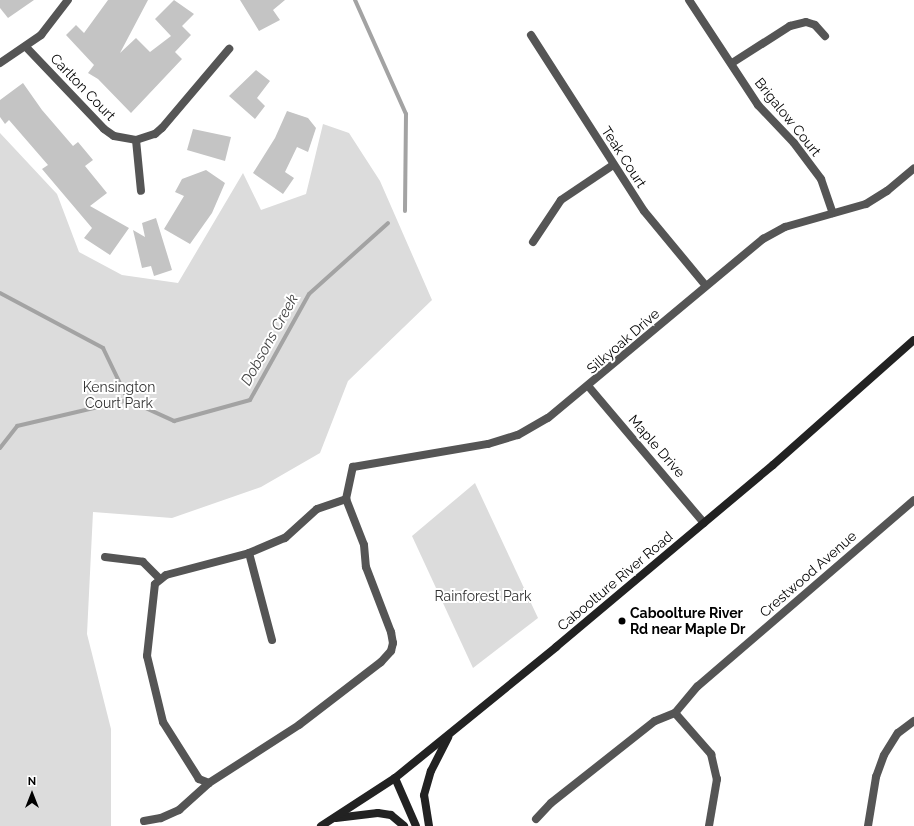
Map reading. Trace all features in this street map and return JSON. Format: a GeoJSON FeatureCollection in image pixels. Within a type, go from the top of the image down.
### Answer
{"type":"FeatureCollection","features":[{"type":"Feature","properties":{"kind":"main road","name":"Caboolture River Road"},"geometry":{"type":"LineString","coordinates":[[321,826],[395,778],[450,734],[704,523],[914,340]]}},
{"type":"Feature","properties":{"kind":"main road"},"geometry":{"type":"LineString","coordinates":[[429,826],[424,795],[431,771],[450,734]]}},
{"type":"Feature","properties":{"kind":"main road"},"geometry":{"type":"LineString","coordinates":[[395,778],[416,826]]}},
{"type":"Feature","properties":{"kind":"main road"},"geometry":{"type":"LineString","coordinates":[[332,819],[378,813],[391,815],[404,826]]}},
{"type":"Feature","properties":{"kind":"street"},"geometry":{"type":"LineString","coordinates":[[0,63],[26,47],[53,23],[68,0]]}},
{"type":"Feature","properties":{"kind":"street","name":"Brigalow Court"},"geometry":{"type":"LineString","coordinates":[[689,0],[732,63],[758,105],[794,143],[821,180],[833,213]]}},
{"type":"Feature","properties":{"kind":"street"},"geometry":{"type":"LineString","coordinates":[[732,63],[790,26],[815,25],[825,36]]}},
{"type":"Feature","properties":{"kind":"street","name":"Teak Court"},"geometry":{"type":"LineString","coordinates":[[531,35],[644,211],[706,286]]}},
{"type":"Feature","properties":{"kind":"street","name":"Carlton Court"},"geometry":{"type":"LineString","coordinates":[[26,47],[104,129],[114,136],[136,140],[151,136],[162,128],[229,49]]}},
{"type":"Feature","properties":{"kind":"street"},"geometry":{"type":"LineString","coordinates":[[136,140],[141,191]]}},
{"type":"Feature","properties":{"kind":"street"},"geometry":{"type":"LineString","coordinates":[[533,242],[561,200],[614,165]]}},
{"type":"Feature","properties":{"kind":"street","name":"Silkyoak Drive"},"geometry":{"type":"LineString","coordinates":[[346,499],[353,467],[488,444],[518,436],[548,418],[589,387],[763,239],[785,227],[866,204],[887,191],[914,168]]}},
{"type":"Feature","properties":{"kind":"street","name":"Maple Drive"},"geometry":{"type":"LineString","coordinates":[[589,387],[704,523]]}},
{"type":"Feature","properties":{"kind":"street"},"geometry":{"type":"LineString","coordinates":[[144,821],[161,818],[179,810],[209,783],[299,724],[381,662],[391,651],[393,643],[391,632],[366,567],[364,544],[346,499],[317,509],[294,532],[249,553],[166,575],[160,579],[153,589],[147,649],[154,687],[169,734],[198,779],[209,783]]}},
{"type":"Feature","properties":{"kind":"street","name":"Crestwood Avenue"},"geometry":{"type":"LineString","coordinates":[[536,819],[551,803],[655,721],[675,713],[698,686],[914,500]]}},
{"type":"Feature","properties":{"kind":"street"},"geometry":{"type":"LineString","coordinates":[[249,553],[272,640]]}},
{"type":"Feature","properties":{"kind":"street"},"geometry":{"type":"LineString","coordinates":[[105,557],[143,562],[160,579]]}},
{"type":"Feature","properties":{"kind":"street"},"geometry":{"type":"LineString","coordinates":[[675,713],[711,754],[717,779],[710,826]]}},
{"type":"Feature","properties":{"kind":"street"},"geometry":{"type":"LineString","coordinates":[[868,826],[876,777],[884,755],[898,733],[914,721]]}},
{"type":"Feature","properties":{"kind":"green space","name":"Kensington Court Park"},"geometry":{"type":"Polygon","coordinates":[[[323,124],[349,133],[380,181],[432,300],[348,381],[320,453],[261,487],[172,518],[93,512],[87,634],[111,729],[111,826],[0,826],[0,133],[57,194],[79,252],[122,275],[178,283],[243,173],[261,210],[306,194],[323,124]]]}},
{"type":"Feature","properties":{"kind":"green space","name":"Rainforest Park"},"geometry":{"type":"Polygon","coordinates":[[[475,483],[538,618],[473,668],[412,536],[475,483]]]}},
{"type":"Feature","properties":{"kind":"building"},"geometry":{"type":"Polygon","coordinates":[[[0,0],[34,0],[8,18],[0,8],[0,0]]]}},
{"type":"Feature","properties":{"kind":"building"},"geometry":{"type":"Polygon","coordinates":[[[108,0],[148,0],[120,53],[136,38],[150,52],[171,36],[155,19],[174,0],[194,14],[182,26],[191,35],[175,52],[182,59],[131,113],[98,79],[88,73],[94,65],[66,35],[76,25],[84,33],[108,0]]]}},
{"type":"Feature","properties":{"kind":"building"},"geometry":{"type":"Polygon","coordinates":[[[240,0],[285,0],[273,10],[280,20],[259,31],[240,0]]]}},
{"type":"Feature","properties":{"kind":"building"},"geometry":{"type":"Polygon","coordinates":[[[256,70],[270,81],[257,98],[265,106],[255,119],[229,96],[256,70]]]}},
{"type":"Feature","properties":{"kind":"building"},"geometry":{"type":"Polygon","coordinates":[[[23,83],[42,110],[73,146],[78,142],[93,160],[85,166],[107,193],[90,206],[129,228],[110,255],[84,238],[92,228],[42,169],[48,165],[9,120],[5,124],[0,117],[0,100],[23,83]]]}},
{"type":"Feature","properties":{"kind":"building"},"geometry":{"type":"Polygon","coordinates":[[[287,111],[308,118],[316,128],[308,152],[297,147],[285,172],[294,178],[283,194],[253,173],[275,138],[287,111]]]}},
{"type":"Feature","properties":{"kind":"building"},"geometry":{"type":"Polygon","coordinates":[[[193,129],[231,137],[225,161],[187,150],[193,129]]]}},
{"type":"Feature","properties":{"kind":"building"},"geometry":{"type":"Polygon","coordinates":[[[206,170],[225,183],[212,213],[190,244],[164,229],[184,196],[175,192],[182,179],[206,170]]]}},
{"type":"Feature","properties":{"kind":"building"},"geometry":{"type":"Polygon","coordinates":[[[156,218],[172,270],[154,276],[151,266],[142,268],[133,230],[145,237],[142,223],[156,218]]]}},
{"type":"Feature","properties":{"kind":"waterway","name":"Dobsons Creek"},"geometry":{"type":"LineString","coordinates":[[355,0],[406,114],[405,211]]}},
{"type":"Feature","properties":{"kind":"waterway","name":"Dobsons Creek"},"geometry":{"type":"LineString","coordinates":[[0,448],[17,426],[128,400],[174,421],[250,400],[309,294],[388,223]]}},
{"type":"Feature","properties":{"kind":"waterway"},"geometry":{"type":"LineString","coordinates":[[0,293],[103,348],[128,400]]}},
{"type":"Feature","properties":{"kind":"place","name":"Caboolture River Rd near Maple Dr"},"geometry":{"type":"Point","coordinates":[622,621]}}]}
